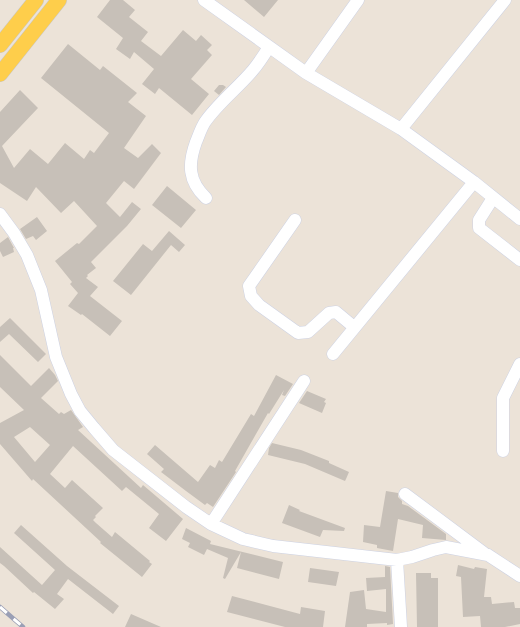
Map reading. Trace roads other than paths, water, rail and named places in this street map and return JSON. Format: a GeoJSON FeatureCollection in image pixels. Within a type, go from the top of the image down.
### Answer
{"type":"FeatureCollection","features":[{"type":"Feature","properties":{"kind":"main road"},"geometry":{"type":"LineString","coordinates":[[0,45],[34,0]]}},
{"type":"Feature","properties":{"kind":"main road"},"geometry":{"type":"LineString","coordinates":[[0,74],[59,0]]}},
{"type":"Feature","properties":{"kind":"main road"},"geometry":{"type":"LineString","coordinates":[[23,16],[37,28]]}},
{"type":"Feature","properties":{"kind":"street"},"geometry":{"type":"LineString","coordinates":[[204,0],[306,73],[400,129],[474,182],[520,219]]}},
{"type":"Feature","properties":{"kind":"street"},"geometry":{"type":"LineString","coordinates":[[306,73],[358,0]]}},
{"type":"Feature","properties":{"kind":"street"},"geometry":{"type":"LineString","coordinates":[[400,129],[505,0]]}},
{"type":"Feature","properties":{"kind":"street"},"geometry":{"type":"LineString","coordinates":[[206,198],[197,189],[193,182],[190,170],[192,153],[198,136],[205,123],[220,104],[254,69],[269,47]]}},
{"type":"Feature","properties":{"kind":"street"},"geometry":{"type":"LineString","coordinates":[[332,354],[474,182]]}},
{"type":"Feature","properties":{"kind":"street"},"geometry":{"type":"LineString","coordinates":[[493,198],[479,220],[479,228],[520,260]]}},
{"type":"Feature","properties":{"kind":"street"},"geometry":{"type":"LineString","coordinates":[[0,214],[14,233],[27,255],[42,290],[56,357],[71,394],[80,411],[114,450],[186,507],[212,524],[243,539],[273,546],[397,560],[412,558],[433,550],[446,548],[488,555]]}},
{"type":"Feature","properties":{"kind":"street"},"geometry":{"type":"LineString","coordinates":[[295,220],[249,286],[251,296],[258,305],[298,333],[308,332],[329,313],[336,312],[354,327]]}},
{"type":"Feature","properties":{"kind":"street"},"geometry":{"type":"LineString","coordinates":[[503,451],[502,398],[520,364]]}},
{"type":"Feature","properties":{"kind":"street"},"geometry":{"type":"LineString","coordinates":[[212,524],[304,381]]}},
{"type":"Feature","properties":{"kind":"street"},"geometry":{"type":"LineString","coordinates":[[405,494],[488,555],[520,576]]}},
{"type":"Feature","properties":{"kind":"street"},"geometry":{"type":"LineString","coordinates":[[397,560],[401,627]]}},
{"type":"Feature","properties":{"kind":"railway"},"geometry":{"type":"LineString","coordinates":[[0,607],[23,627]]}}]}
